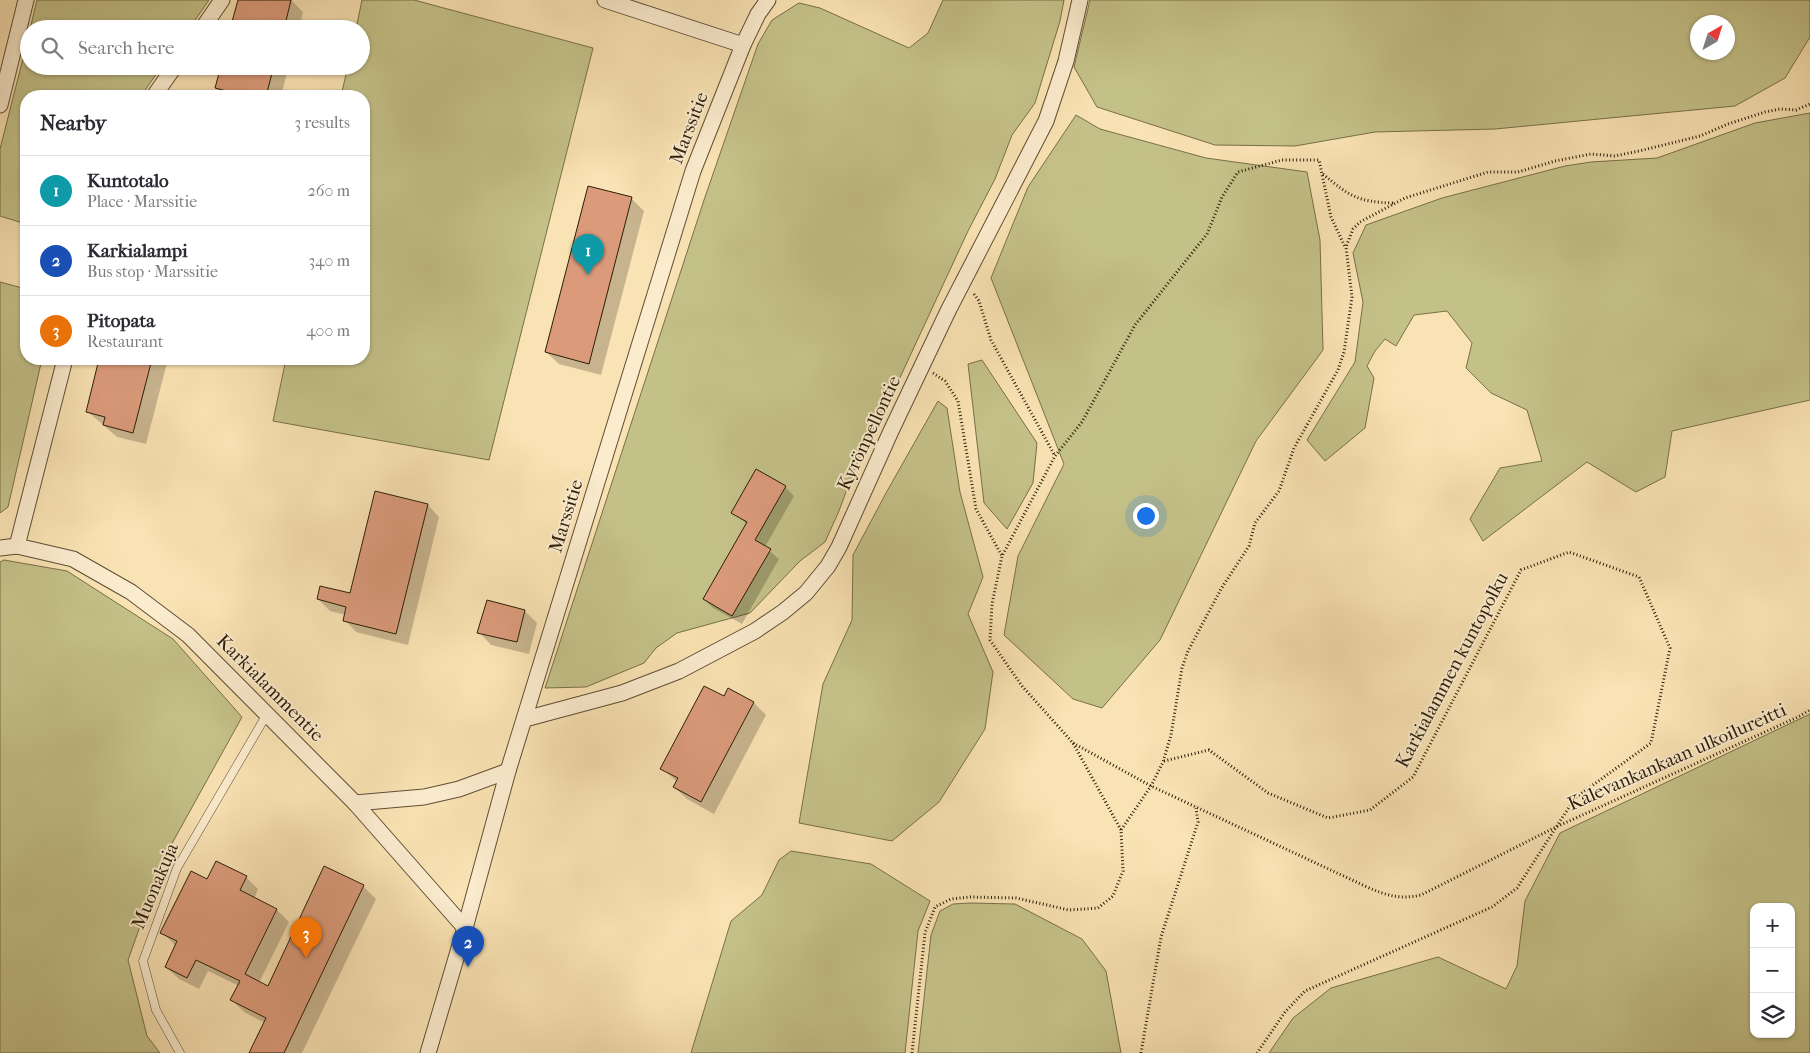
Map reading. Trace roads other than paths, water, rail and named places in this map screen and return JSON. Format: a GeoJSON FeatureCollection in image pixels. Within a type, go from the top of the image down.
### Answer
{"type":"FeatureCollection","features":[{"type":"Feature","properties":{"kind":"street"},"geometry":{"type":"LineString","coordinates":[[21,20],[26,0]]}},
{"type":"Feature","properties":{"kind":"street"},"geometry":{"type":"LineString","coordinates":[[208,20],[222,0]]}},
{"type":"Feature","properties":{"kind":"street"},"geometry":{"type":"LineString","coordinates":[[605,0],[636,5],[743,45]]}},
{"type":"Feature","properties":{"kind":"street","name":"Marssitie"},"geometry":{"type":"LineString","coordinates":[[428,1053],[508,771],[693,172],[743,45],[758,14],[768,0]]}},
{"type":"Feature","properties":{"kind":"street","name":"Kyrönpellontie"},"geometry":{"type":"LineString","coordinates":[[524,719],[622,693],[679,671],[755,631],[783,612],[806,593],[828,566],[839,547],[922,366],[964,280],[1046,121],[1066,61],[1080,0]]}},
{"type":"Feature","properties":{"kind":"street"},"geometry":{"type":"LineString","coordinates":[[0,105],[20,24]]}},
{"type":"Feature","properties":{"kind":"street"},"geometry":{"type":"LineString","coordinates":[[158,90],[169,75]]}},
{"type":"Feature","properties":{"kind":"street"},"geometry":{"type":"LineString","coordinates":[[17,546],[63,365]]}},
{"type":"Feature","properties":{"kind":"street","name":"Karkialammentie"},"geometry":{"type":"LineString","coordinates":[[0,548],[17,546],[73,559],[130,592],[188,635],[354,803],[465,928]]}},
{"type":"Feature","properties":{"kind":"street"},"geometry":{"type":"LineString","coordinates":[[354,803],[424,797],[459,788],[508,771]]}},
{"type":"Feature","properties":{"kind":"lane","name":"Muonakuja"},"geometry":{"type":"LineString","coordinates":[[180,1053],[156,1010],[143,962],[176,868],[267,714]]}},
{"type":"Feature","properties":{"kind":"place","name":"Kuntotalo"},"geometry":{"type":"Point","coordinates":[588,275]}},
{"type":"Feature","properties":{"kind":"place","name":"Pitopata"},"geometry":{"type":"Point","coordinates":[306,958]}},
{"type":"Feature","properties":{"kind":"place","name":"Karkialampi"},"geometry":{"type":"Point","coordinates":[468,967]}}]}
